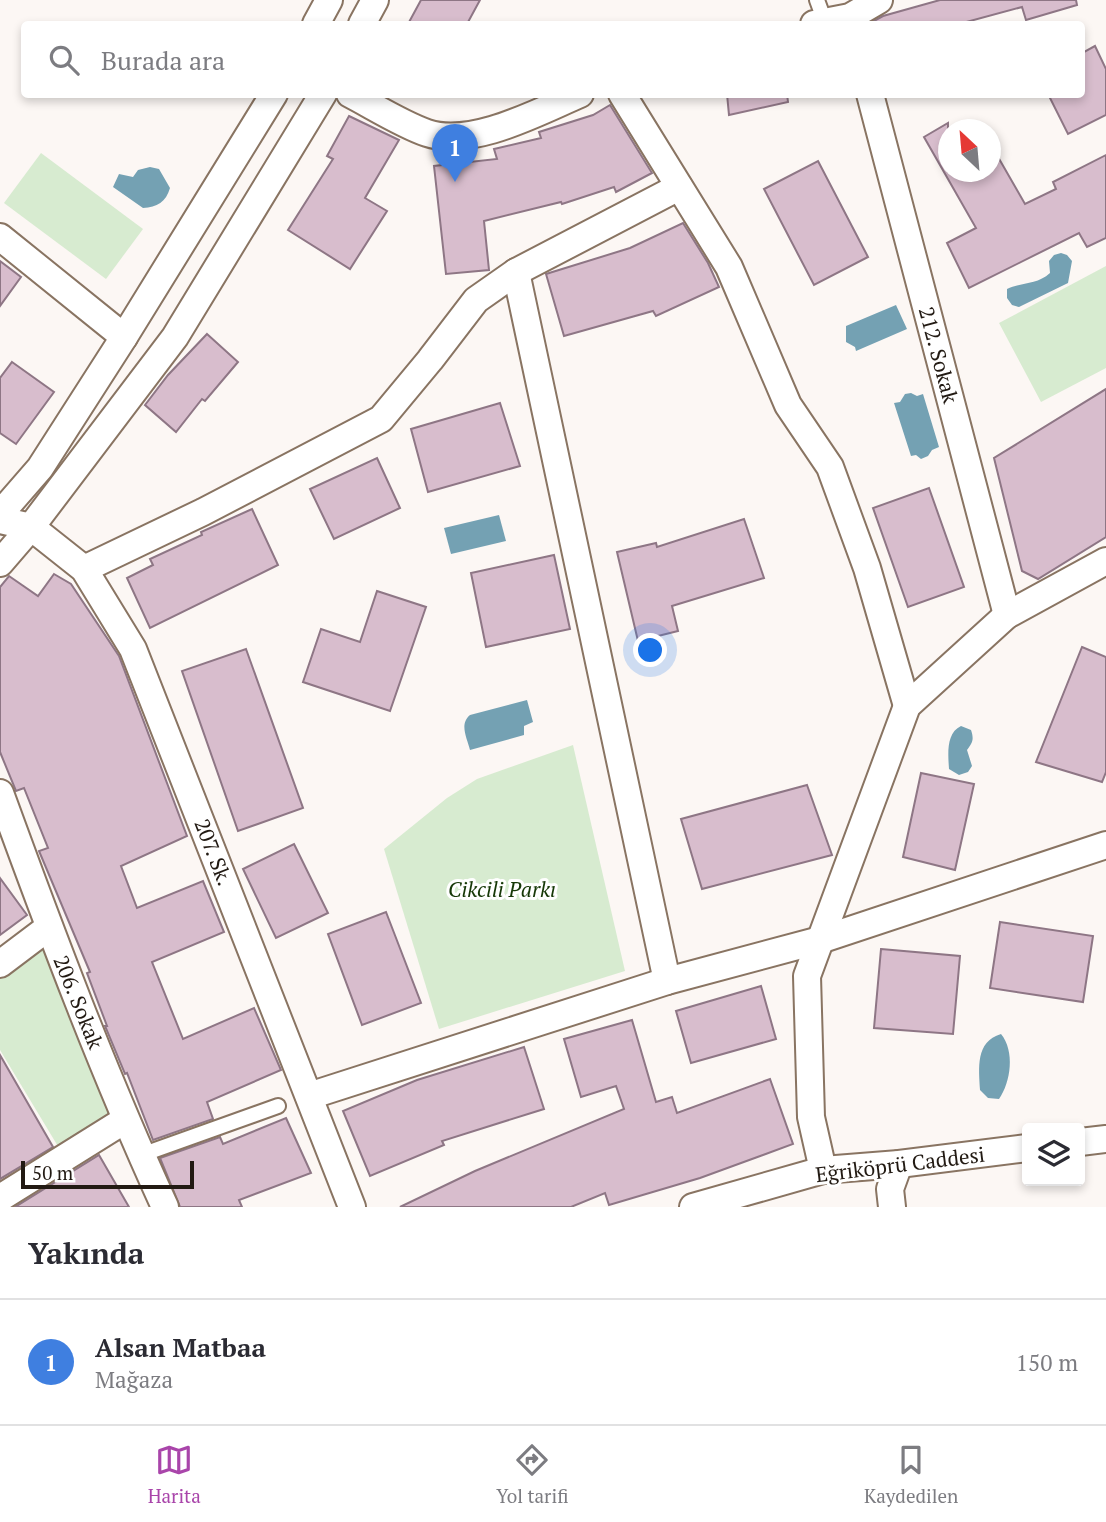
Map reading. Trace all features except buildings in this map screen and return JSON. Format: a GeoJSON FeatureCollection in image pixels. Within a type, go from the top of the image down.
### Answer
{"type":"FeatureCollection","features":[{"type":"Feature","properties":{"kind":"street"},"geometry":{"type":"LineString","coordinates":[[318,21],[329,0]]}},
{"type":"Feature","properties":{"kind":"street"},"geometry":{"type":"LineString","coordinates":[[364,21],[375,0]]}},
{"type":"Feature","properties":{"kind":"street"},"geometry":{"type":"LineString","coordinates":[[831,18],[879,0]]}},
{"type":"Feature","properties":{"kind":"street"},"geometry":{"type":"LineString","coordinates":[[31,527],[0,517],[40,468],[272,98]]}},
{"type":"Feature","properties":{"kind":"street"},"geometry":{"type":"LineString","coordinates":[[0,563],[31,527],[175,337],[321,98]]}},
{"type":"Feature","properties":{"kind":"street"},"geometry":{"type":"LineString","coordinates":[[358,98],[427,133],[448,136],[470,135],[511,123],[570,98]]}},
{"type":"Feature","properties":{"kind":"street"},"geometry":{"type":"LineString","coordinates":[[624,98],[729,267],[788,405],[830,467],[867,568],[907,706]]}},
{"type":"Feature","properties":{"kind":"street","name":"212. Sokak"},"geometry":{"type":"LineString","coordinates":[[871,98],[1007,615]]}},
{"type":"Feature","properties":{"kind":"street"},"geometry":{"type":"LineString","coordinates":[[84,569],[203,512],[381,419],[476,300],[516,272],[679,187]]}},
{"type":"Feature","properties":{"kind":"street"},"geometry":{"type":"LineString","coordinates":[[0,237],[124,337]]}},
{"type":"Feature","properties":{"kind":"street"},"geometry":{"type":"LineString","coordinates":[[516,272],[667,981]]}},
{"type":"Feature","properties":{"kind":"street","name":"207. Sk."},"geometry":{"type":"LineString","coordinates":[[31,527],[84,569],[133,649],[352,1207]]}},
{"type":"Feature","properties":{"kind":"street"},"geometry":{"type":"LineString","coordinates":[[823,1170],[811,1116],[807,976],[907,706],[1007,615],[1106,561]]}},
{"type":"Feature","properties":{"kind":"street","name":"206. Sokak"},"geometry":{"type":"LineString","coordinates":[[0,793],[125,1120],[165,1207]]}},
{"type":"Feature","properties":{"kind":"street"},"geometry":{"type":"LineString","coordinates":[[309,1096],[667,981],[820,940],[1106,845]]}},
{"type":"Feature","properties":{"kind":"street"},"geometry":{"type":"LineString","coordinates":[[0,964],[49,927]]}},
{"type":"Feature","properties":{"kind":"street"},"geometry":{"type":"LineString","coordinates":[[0,1198],[125,1120]]}},
{"type":"Feature","properties":{"kind":"street"},"geometry":{"type":"LineString","coordinates":[[1085,1141],[1106,1139]]}},
{"type":"Feature","properties":{"kind":"street","name":"Eğriköprü Caddesi"},"geometry":{"type":"LineString","coordinates":[[693,1207],[823,1170],[899,1164],[1022,1149]]}},
{"type":"Feature","properties":{"kind":"street"},"geometry":{"type":"LineString","coordinates":[[892,1207],[890,1189],[899,1164]]}},
{"type":"Feature","properties":{"kind":"lane"},"geometry":{"type":"LineString","coordinates":[[141,1155],[278,1107]]}},
{"type":"Feature","properties":{"kind":"green space"},"geometry":{"type":"Polygon","coordinates":[[[41,153],[143,229],[106,279],[4,203],[41,153]]]}},
{"type":"Feature","properties":{"kind":"green space"},"geometry":{"type":"Polygon","coordinates":[[[1106,266],[1106,368],[1041,402],[999,323],[1106,266]]]}},
{"type":"Feature","properties":{"kind":"green space","name":"Cikcili Parkı"},"geometry":{"type":"Polygon","coordinates":[[[573,745],[625,971],[439,1029],[384,849],[447,798],[477,779],[573,745]]]}},
{"type":"Feature","properties":{"kind":"green space"},"geometry":{"type":"Polygon","coordinates":[[[47,933],[119,1117],[62,1153],[0,1050],[0,969],[47,933]]]}},
{"type":"Feature","properties":{"kind":"water"},"geometry":{"type":"Polygon","coordinates":[[[150,167],[159,169],[170,188],[166,197],[157,205],[143,208],[113,187],[119,174],[133,177],[138,170],[150,167]]]}},
{"type":"Feature","properties":{"kind":"water"},"geometry":{"type":"Polygon","coordinates":[[[1061,253],[1072,261],[1068,283],[1019,307],[1012,305],[1007,298],[1007,289],[1045,277],[1050,273],[1049,261],[1054,255],[1061,253]]]}},
{"type":"Feature","properties":{"kind":"water"},"geometry":{"type":"Polygon","coordinates":[[[896,305],[907,329],[856,351],[855,347],[846,342],[846,326],[896,305]]]}},
{"type":"Feature","properties":{"kind":"water"},"geometry":{"type":"Polygon","coordinates":[[[905,394],[917,396],[923,394],[939,447],[921,459],[916,455],[911,456],[894,403],[900,402],[905,394]]]}},
{"type":"Feature","properties":{"kind":"water"},"geometry":{"type":"Polygon","coordinates":[[[499,515],[506,541],[451,554],[444,528],[499,515]]]}},
{"type":"Feature","properties":{"kind":"water"},"geometry":{"type":"Polygon","coordinates":[[[527,700],[533,722],[524,726],[524,735],[470,750],[464,727],[470,715],[527,700]]]}},
{"type":"Feature","properties":{"kind":"water"},"geometry":{"type":"Polygon","coordinates":[[[961,726],[972,733],[971,745],[967,750],[972,766],[968,772],[959,775],[949,769],[948,751],[950,739],[961,726]]]}},
{"type":"Feature","properties":{"kind":"water"},"geometry":{"type":"Polygon","coordinates":[[[1001,1034],[1010,1058],[1009,1075],[999,1099],[988,1098],[980,1090],[980,1057],[987,1043],[1001,1034]]]}},
{"type":"Feature","properties":{"kind":"place","name":"Alsan Matbaa"},"geometry":{"type":"Point","coordinates":[455,182]}}]}
